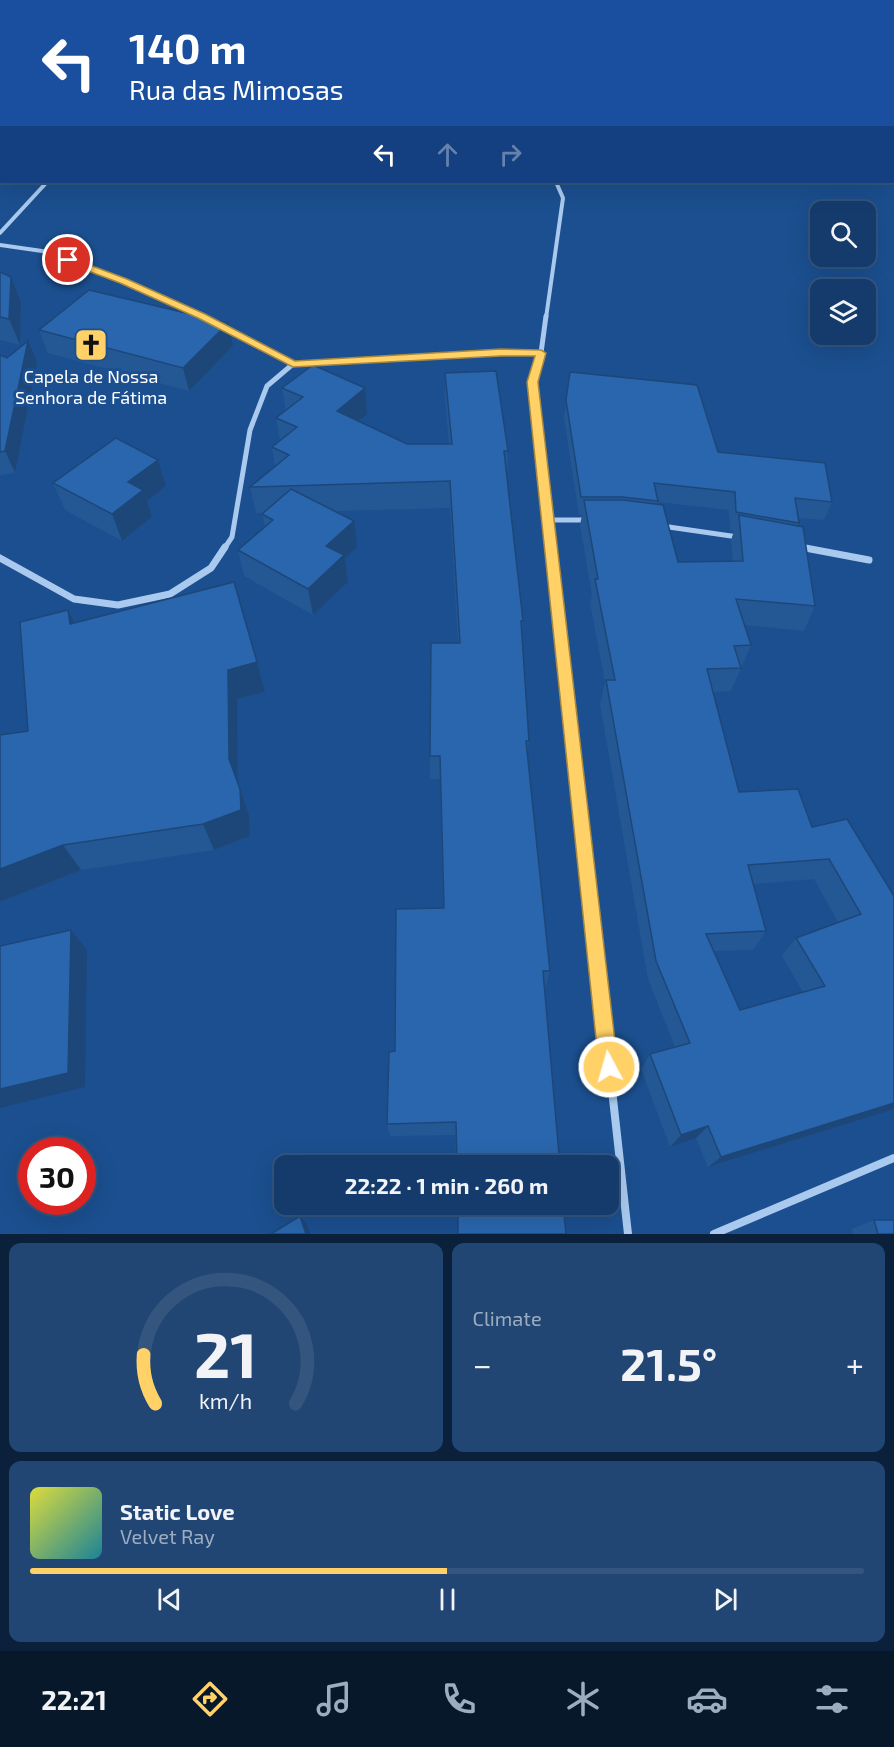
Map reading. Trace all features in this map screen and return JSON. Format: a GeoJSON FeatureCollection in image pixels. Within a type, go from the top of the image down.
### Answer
{"type":"FeatureCollection","features":[{"type":"Feature","properties":{"kind":"street"},"geometry":{"type":"LineString","coordinates":[[0,233],[46,183]]}},
{"type":"Feature","properties":{"kind":"street"},"geometry":{"type":"LineString","coordinates":[[556,183],[563,198],[541,353],[533,382],[628,1234]]}},
{"type":"Feature","properties":{"kind":"street"},"geometry":{"type":"LineString","coordinates":[[0,245],[49,252],[123,281],[212,322]]}},
{"type":"Feature","properties":{"kind":"street"},"geometry":{"type":"LineString","coordinates":[[222,327],[293,364],[501,352],[541,353]]}},
{"type":"Feature","properties":{"kind":"street"},"geometry":{"type":"LineString","coordinates":[[0,558],[74,599],[118,606],[170,594],[211,568],[232,537],[250,430],[267,386],[293,364]]}},
{"type":"Feature","properties":{"kind":"street"},"geometry":{"type":"LineString","coordinates":[[547,520],[594,520]]}},
{"type":"Feature","properties":{"kind":"street"},"geometry":{"type":"LineString","coordinates":[[650,524],[747,538]]}},
{"type":"Feature","properties":{"kind":"street"},"geometry":{"type":"LineString","coordinates":[[791,546],[869,560]]}},
{"type":"Feature","properties":{"kind":"street"},"geometry":{"type":"LineString","coordinates":[[714,1234],[894,1158]]}},
{"type":"Feature","properties":{"kind":"building"},"geometry":{"type":"Polygon","coordinates":[[[0,272],[11,277],[9,319],[0,317],[0,272]]]}},
{"type":"Feature","properties":{"kind":"building"},"geometry":{"type":"Polygon","coordinates":[[[89,290],[228,323],[183,368],[39,330],[89,290]]]}},
{"type":"Feature","properties":{"kind":"building"},"geometry":{"type":"Polygon","coordinates":[[[28,341],[5,451],[0,452],[0,355],[7,358],[28,341]]]}},
{"type":"Feature","properties":{"kind":"building"},"geometry":{"type":"Polygon","coordinates":[[[313,365],[365,388],[337,411],[407,444],[452,444],[445,373],[496,371],[508,451],[504,451],[523,621],[521,621],[529,741],[526,741],[550,971],[543,971],[559,1155],[457,1155],[456,1122],[387,1124],[389,1052],[395,1051],[396,909],[444,908],[440,756],[430,756],[431,643],[460,643],[450,481],[250,487],[289,455],[272,447],[297,427],[276,418],[303,397],[282,388],[313,365]]]}},
{"type":"Feature","properties":{"kind":"building"},"geometry":{"type":"Polygon","coordinates":[[[570,372],[697,385],[718,452],[825,463],[832,502],[795,498],[799,523],[736,512],[735,492],[654,483],[658,501],[622,497],[581,497],[566,400],[570,372]]]}},
{"type":"Feature","properties":{"kind":"building"},"geometry":{"type":"Polygon","coordinates":[[[116,438],[158,460],[128,482],[143,490],[112,514],[53,483],[116,438]]]}},
{"type":"Feature","properties":{"kind":"building"},"geometry":{"type":"Polygon","coordinates":[[[291,489],[354,521],[326,546],[344,555],[308,589],[238,550],[273,520],[262,514],[291,489]]]}},
{"type":"Feature","properties":{"kind":"building"},"geometry":{"type":"Polygon","coordinates":[[[584,500],[623,500],[663,505],[678,562],[743,561],[739,515],[803,527],[815,606],[736,599],[751,645],[734,646],[741,668],[707,669],[739,792],[798,789],[812,827],[847,819],[894,896],[894,1103],[721,1157],[708,1126],[681,1135],[650,1054],[690,1043],[656,961],[606,680],[615,680],[595,579],[598,579],[584,500]],[[829,859],[748,865],[766,931],[706,934],[740,1010],[825,986],[796,938],[861,914],[829,859]]]}},
{"type":"Feature","properties":{"kind":"building"},"geometry":{"type":"Polygon","coordinates":[[[234,582],[257,662],[228,670],[229,759],[240,789],[241,810],[203,824],[63,845],[0,869],[0,735],[28,731],[20,622],[68,610],[70,624],[234,582]]]}},
{"type":"Feature","properties":{"kind":"building"},"geometry":{"type":"Polygon","coordinates":[[[71,930],[68,1073],[0,1089],[0,946],[71,930]]]}},
{"type":"Feature","properties":{"kind":"building"},"geometry":{"type":"Polygon","coordinates":[[[458,1215],[564,1215],[566,1234],[458,1234],[458,1215]]]}},
{"type":"Feature","properties":{"kind":"building"},"geometry":{"type":"Polygon","coordinates":[[[300,1216],[306,1234],[271,1234],[300,1216]]]}},
{"type":"Feature","properties":{"kind":"building"},"geometry":{"type":"Polygon","coordinates":[[[874,1220],[894,1220],[894,1234],[878,1234],[874,1220]]]}},
{"type":"Feature","properties":{"kind":"place","name":"Capela de Nossa Senhora de Fátima"},"geometry":{"type":"Point","coordinates":[91,345]}},
{"type":"Feature","properties":{"kind":"route"},"geometry":{"type":"LineString","coordinates":[[68,260],[123,281],[201,316],[293,364],[501,352],[541,353],[533,382],[609,1067]]}}]}
